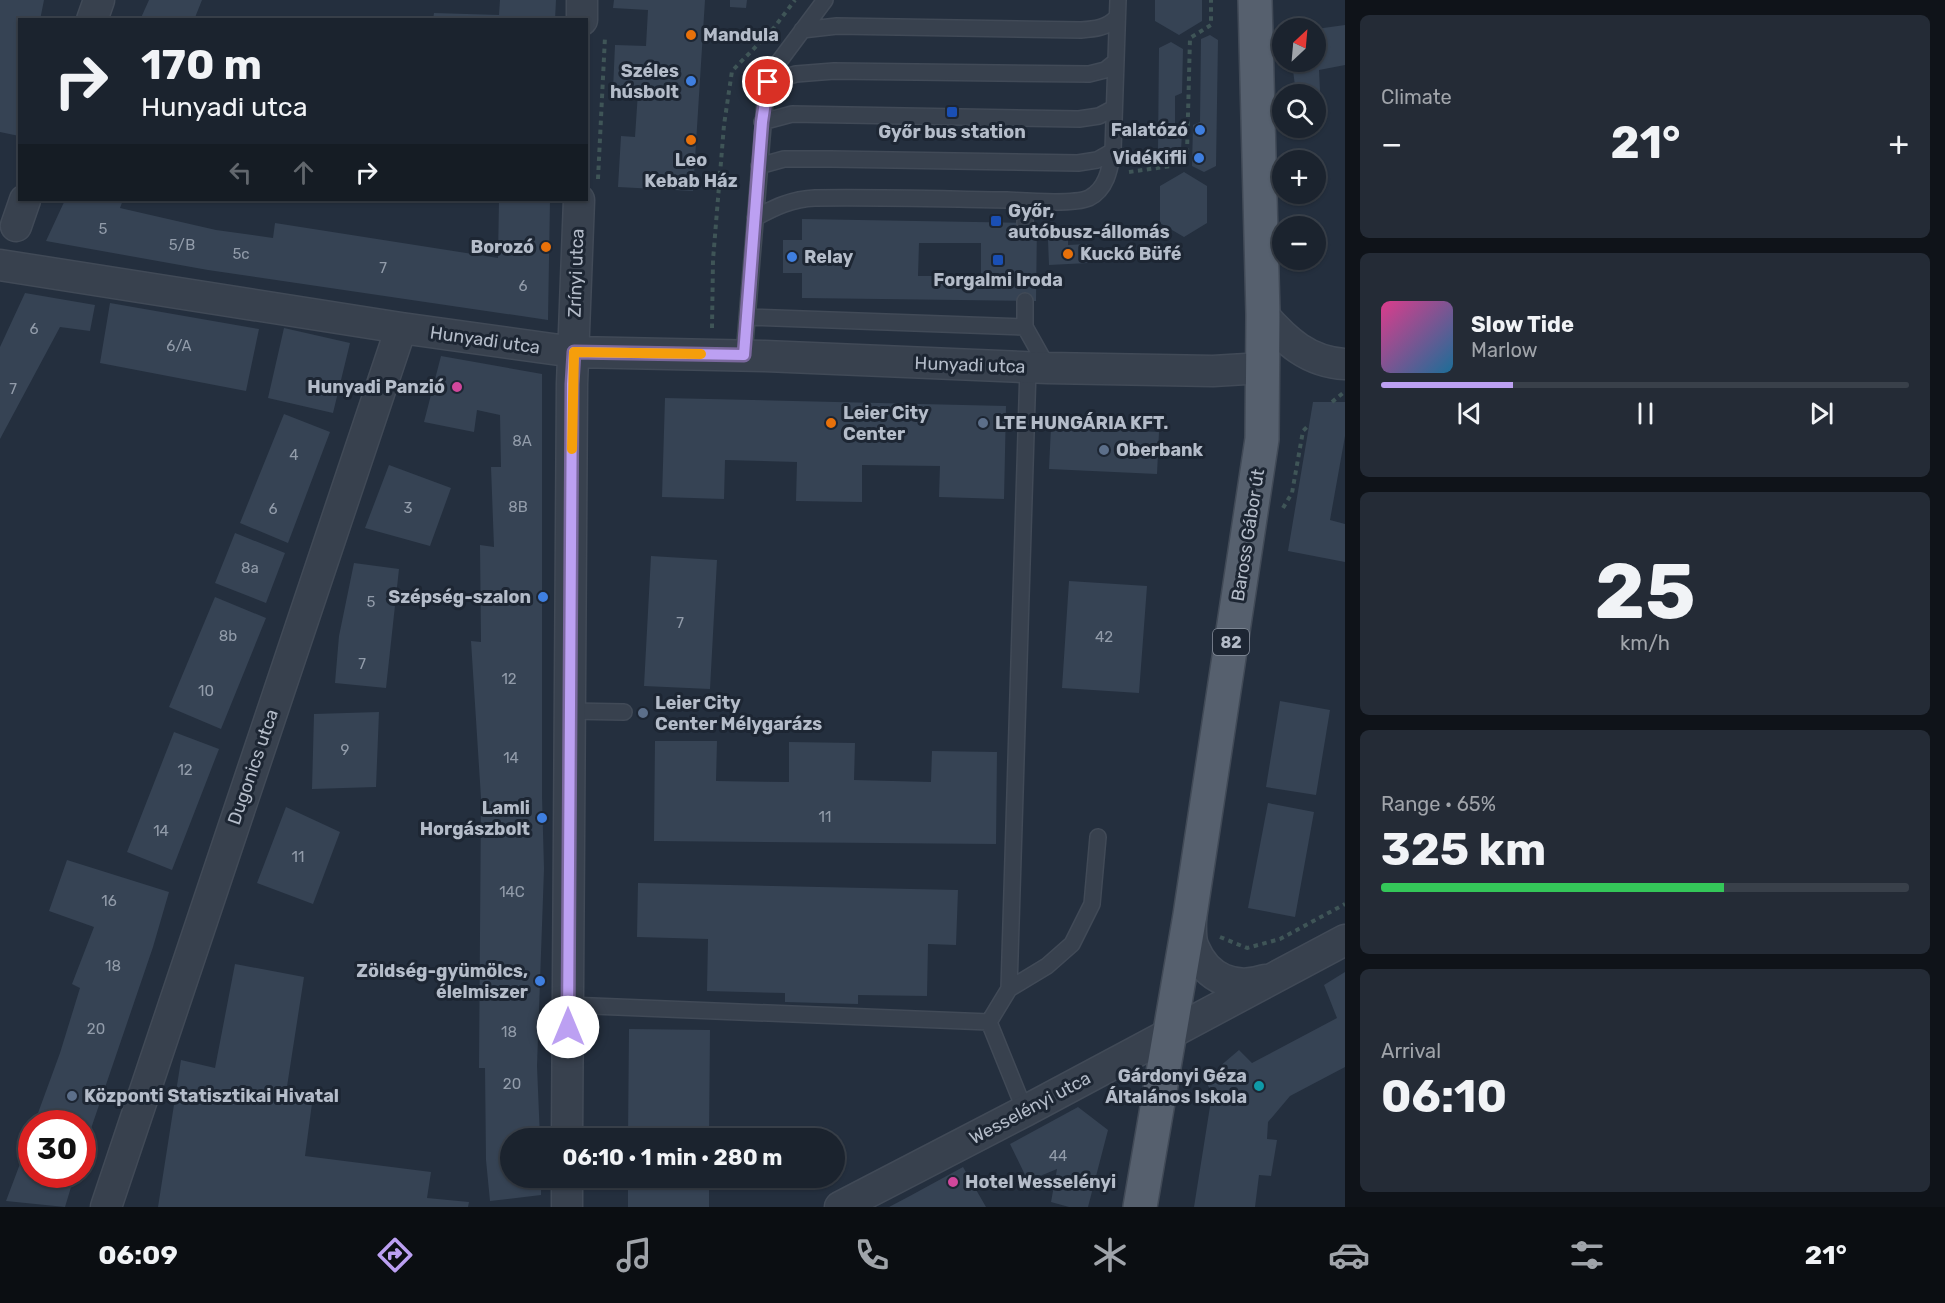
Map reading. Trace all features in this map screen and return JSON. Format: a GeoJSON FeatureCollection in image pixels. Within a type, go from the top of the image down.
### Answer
{"type":"FeatureCollection","features":[{"type":"Feature","properties":{"kind":"main road","name":"Baross Gábor út"},"geometry":{"type":"LineString","coordinates":[[1140,1207],[1190,915],[1262,439],[1263,315],[1255,0]]}},
{"type":"Feature","properties":{"kind":"street"},"geometry":{"type":"LineString","coordinates":[[93,18],[99,0]]}},
{"type":"Feature","properties":{"kind":"street"},"geometry":{"type":"LineString","coordinates":[[582,0],[594,27]]}},
{"type":"Feature","properties":{"kind":"street","name":"Zrínyi utca"},"geometry":{"type":"LineString","coordinates":[[567,1128],[572,384],[587,201]]}},
{"type":"Feature","properties":{"kind":"street","name":"Hunyadi utca"},"geometry":{"type":"LineString","coordinates":[[0,265],[401,328],[574,352],[744,355],[1038,368],[1213,371],[1263,368]]}},
{"type":"Feature","properties":{"kind":"street"},"geometry":{"type":"LineString","coordinates":[[1263,315],[1284,339],[1305,354],[1331,363],[1345,364]]}},
{"type":"Feature","properties":{"kind":"street","name":"Dugonics utca"},"geometry":{"type":"LineString","coordinates":[[106,1207],[401,328]]}},
{"type":"Feature","properties":{"kind":"street"},"geometry":{"type":"LineString","coordinates":[[1190,915],[1193,947],[1208,971],[1228,983],[1254,984],[1282,974]]}},
{"type":"Feature","properties":{"kind":"street","name":"Wesselényi utca"},"geometry":{"type":"LineString","coordinates":[[840,1207],[1345,940]]}},
{"type":"Feature","properties":{"kind":"lane"},"geometry":{"type":"LineString","coordinates":[[744,355],[762,122],[768,82],[776,67],[825,0]]}},
{"type":"Feature","properties":{"kind":"lane"},"geometry":{"type":"LineString","coordinates":[[755,218],[781,204],[799,198],[1077,201],[1097,193],[1108,175],[1113,151],[1118,0]]}},
{"type":"Feature","properties":{"kind":"lane"},"geometry":{"type":"LineString","coordinates":[[802,30],[837,27],[1081,30],[1111,24],[1116,18]]}},
{"type":"Feature","properties":{"kind":"lane"},"geometry":{"type":"LineString","coordinates":[[768,82],[796,74],[834,71],[1089,74],[1105,70],[1115,62]]}},
{"type":"Feature","properties":{"kind":"lane"},"geometry":{"type":"LineString","coordinates":[[762,122],[792,114],[1079,119],[1099,116],[1114,108]]}},
{"type":"Feature","properties":{"kind":"lane"},"geometry":{"type":"LineString","coordinates":[[759,166],[784,159],[1078,163],[1097,160],[1113,151]]}},
{"type":"Feature","properties":{"kind":"lane"},"geometry":{"type":"LineString","coordinates":[[1025,223],[1026,201]]}},
{"type":"Feature","properties":{"kind":"lane"},"geometry":{"type":"LineString","coordinates":[[1009,989],[1038,368],[1025,327],[1025,301]]}},
{"type":"Feature","properties":{"kind":"lane"},"geometry":{"type":"LineString","coordinates":[[747,317],[1025,327]]}},
{"type":"Feature","properties":{"kind":"lane"},"geometry":{"type":"LineString","coordinates":[[570,711],[624,712]]}},
{"type":"Feature","properties":{"kind":"lane"},"geometry":{"type":"LineString","coordinates":[[989,1022],[1009,989],[1047,966],[1072,944],[1092,904],[1098,837]]}},
{"type":"Feature","properties":{"kind":"lane"},"geometry":{"type":"LineString","coordinates":[[568,1005],[989,1022]]}},
{"type":"Feature","properties":{"kind":"lane"},"geometry":{"type":"LineString","coordinates":[[989,1022],[1025,1111]]}},
{"type":"Feature","properties":{"kind":"path"},"geometry":{"type":"LineString","coordinates":[[712,333],[713,260],[725,115],[732,71],[773,29],[795,0]]}},
{"type":"Feature","properties":{"kind":"path"},"geometry":{"type":"LineString","coordinates":[[1108,175],[1172,166],[1187,153],[1190,38],[1211,25],[1211,0]]}},
{"type":"Feature","properties":{"kind":"path"},"geometry":{"type":"LineString","coordinates":[[588,192],[594,27]]}},
{"type":"Feature","properties":{"kind":"path"},"geometry":{"type":"LineString","coordinates":[[1332,402],[1345,391]]}},
{"type":"Feature","properties":{"kind":"path"},"geometry":{"type":"LineString","coordinates":[[1281,512],[1292,493],[1303,431],[1309,425]]}},
{"type":"Feature","properties":{"kind":"path"},"geometry":{"type":"LineString","coordinates":[[1218,936],[1247,948],[1280,939],[1345,904]]}},
{"type":"Feature","properties":{"kind":"building"},"geometry":{"type":"Polygon","coordinates":[[[0,0],[44,0],[40,18],[18,18],[18,136],[0,132],[0,0]]]}},
{"type":"Feature","properties":{"kind":"building"},"geometry":{"type":"Polygon","coordinates":[[[149,0],[202,0],[195,18],[141,18],[149,0]]]}},
{"type":"Feature","properties":{"kind":"building"},"geometry":{"type":"Polygon","coordinates":[[[500,0],[556,0],[555,18],[433,18],[434,13],[499,15],[500,0]]]}},
{"type":"Feature","properties":{"kind":"building"},"geometry":{"type":"Polygon","coordinates":[[[614,0],[705,0],[693,191],[618,187],[621,136],[635,137],[638,92],[613,90],[615,45],[646,46],[648,10],[613,8],[614,0]]]}},
{"type":"Feature","properties":{"kind":"building"},"geometry":{"type":"Polygon","coordinates":[[[730,0],[747,0],[746,8],[730,7],[730,0]]]}},
{"type":"Feature","properties":{"kind":"building"},"geometry":{"type":"Polygon","coordinates":[[[1155,0],[1202,0],[1202,21],[1179,35],[1155,21],[1155,0]]]}},
{"type":"Feature","properties":{"kind":"building"},"geometry":{"type":"Polygon","coordinates":[[[1345,25],[1345,65],[1326,69],[1326,28],[1345,25]]]}},
{"type":"Feature","properties":{"kind":"building"},"geometry":{"type":"Polygon","coordinates":[[[1210,35],[1218,40],[1216,166],[1204,172],[1192,166],[1193,125],[1200,122],[1201,39],[1210,35]]]}},
{"type":"Feature","properties":{"kind":"building"},"geometry":{"type":"Polygon","coordinates":[[[1171,42],[1183,49],[1182,93],[1175,96],[1175,128],[1182,132],[1181,151],[1169,156],[1158,150],[1159,48],[1171,42]]]}},
{"type":"Feature","properties":{"kind":"building"},"geometry":{"type":"Polygon","coordinates":[[[1293,72],[1319,72],[1320,84],[1295,84],[1293,72]]]}},
{"type":"Feature","properties":{"kind":"building"},"geometry":{"type":"Polygon","coordinates":[[[1184,172],[1207,186],[1207,223],[1184,237],[1160,223],[1160,186],[1184,172]]]}},
{"type":"Feature","properties":{"kind":"building"},"geometry":{"type":"Polygon","coordinates":[[[65,201],[123,201],[120,208],[216,230],[273,238],[275,223],[498,258],[499,201],[550,201],[548,320],[208,270],[46,241],[65,201]]]}},
{"type":"Feature","properties":{"kind":"building"},"geometry":{"type":"Polygon","coordinates":[[[802,219],[1037,223],[1036,301],[802,298],[802,273],[783,273],[783,240],[802,240],[802,219]],[[919,243],[918,276],[981,276],[981,243],[919,243]]]}},
{"type":"Feature","properties":{"kind":"building","name":"Kuckó Büfé"},"geometry":{"type":"Polygon","coordinates":[[[1068,239],[1068,245],[1087,244],[1088,263],[1049,265],[1048,240],[1068,239]]]}},
{"type":"Feature","properties":{"kind":"building"},"geometry":{"type":"Polygon","coordinates":[[[25,293],[95,305],[90,331],[60,327],[0,439],[0,347],[25,293]]]}},
{"type":"Feature","properties":{"kind":"building"},"geometry":{"type":"Polygon","coordinates":[[[110,303],[259,329],[246,391],[100,363],[110,303]]]}},
{"type":"Feature","properties":{"kind":"building"},"geometry":{"type":"Polygon","coordinates":[[[284,328],[350,343],[333,413],[268,398],[284,328]]]}},
{"type":"Feature","properties":{"kind":"building"},"geometry":{"type":"Polygon","coordinates":[[[441,356],[542,374],[544,869],[537,1066],[540,1128],[500,1128],[500,1188],[541,1188],[541,1195],[490,1201],[486,1160],[485,1068],[479,1068],[481,798],[471,641],[481,642],[480,545],[494,547],[491,467],[501,467],[500,415],[477,410],[474,432],[424,422],[441,356]]]}},
{"type":"Feature","properties":{"kind":"building"},"geometry":{"type":"Polygon","coordinates":[[[665,398],[1006,406],[1004,499],[939,497],[940,466],[862,465],[862,502],[796,501],[797,462],[725,460],[724,499],[662,497],[665,398]]]}},
{"type":"Feature","properties":{"kind":"building"},"geometry":{"type":"Polygon","coordinates":[[[1313,402],[1345,402],[1345,436],[1330,520],[1345,524],[1345,562],[1288,551],[1313,402]]]}},
{"type":"Feature","properties":{"kind":"building"},"geometry":{"type":"Polygon","coordinates":[[[284,414],[330,432],[288,543],[240,523],[284,414]]]}},
{"type":"Feature","properties":{"kind":"building","name":"Oberbank"},"geometry":{"type":"Polygon","coordinates":[[[1051,427],[1159,432],[1157,474],[1049,469],[1051,427]]]}},
{"type":"Feature","properties":{"kind":"building"},"geometry":{"type":"Polygon","coordinates":[[[389,465],[451,488],[430,546],[365,528],[389,465]]]}},
{"type":"Feature","properties":{"kind":"building"},"geometry":{"type":"Polygon","coordinates":[[[235,533],[285,553],[266,603],[215,583],[235,533]]]}},
{"type":"Feature","properties":{"kind":"building"},"geometry":{"type":"Polygon","coordinates":[[[651,556],[717,560],[710,689],[644,686],[651,556]]]}},
{"type":"Feature","properties":{"kind":"building"},"geometry":{"type":"Polygon","coordinates":[[[354,563],[399,569],[386,688],[335,683],[339,636],[354,563]]]}},
{"type":"Feature","properties":{"kind":"building"},"geometry":{"type":"Polygon","coordinates":[[[1069,581],[1147,586],[1139,693],[1062,688],[1069,581]]]}},
{"type":"Feature","properties":{"kind":"building"},"geometry":{"type":"Polygon","coordinates":[[[215,597],[266,618],[221,729],[169,707],[215,597]]]}},
{"type":"Feature","properties":{"kind":"building"},"geometry":{"type":"Polygon","coordinates":[[[1280,701],[1330,710],[1316,795],[1266,787],[1280,701]]]}},
{"type":"Feature","properties":{"kind":"building"},"geometry":{"type":"Polygon","coordinates":[[[379,712],[376,787],[312,789],[314,714],[379,712]]]}},
{"type":"Feature","properties":{"kind":"building"},"geometry":{"type":"Polygon","coordinates":[[[174,732],[219,749],[172,870],[127,852],[174,732]]]}},
{"type":"Feature","properties":{"kind":"building"},"geometry":{"type":"Polygon","coordinates":[[[655,741],[717,741],[716,781],[789,782],[789,742],[855,743],[854,780],[931,782],[932,751],[997,752],[996,844],[654,841],[655,741]]]}},
{"type":"Feature","properties":{"kind":"building"},"geometry":{"type":"Polygon","coordinates":[[[1268,803],[1314,812],[1295,917],[1248,908],[1268,803]]]}},
{"type":"Feature","properties":{"kind":"building"},"geometry":{"type":"Polygon","coordinates":[[[286,807],[340,832],[313,904],[257,883],[286,807]]]}},
{"type":"Feature","properties":{"kind":"building"},"geometry":{"type":"Polygon","coordinates":[[[67,860],[169,892],[153,947],[96,1114],[96,1110],[39,1110],[80,988],[72,984],[94,927],[49,911],[67,860]]]}},
{"type":"Feature","properties":{"kind":"building"},"geometry":{"type":"Polygon","coordinates":[[[638,883],[958,890],[956,945],[928,944],[927,996],[858,995],[858,1004],[785,1002],[785,993],[707,991],[708,939],[637,937],[638,883]]]}},
{"type":"Feature","properties":{"kind":"building"},"geometry":{"type":"Polygon","coordinates":[[[235,964],[304,977],[286,1093],[313,1096],[305,1156],[431,1172],[427,1198],[469,1202],[468,1207],[158,1207],[181,1060],[215,1068],[235,964]]]}},
{"type":"Feature","properties":{"kind":"building","name":"Gárdonyi Géza Általános Iskola"},"geometry":{"type":"Polygon","coordinates":[[[1345,972],[1345,1067],[1290,1096],[1268,1122],[1267,1139],[1277,1140],[1271,1176],[1259,1175],[1255,1207],[1194,1207],[1212,1094],[1205,1079],[1239,1050],[1252,1063],[1337,1018],[1324,985],[1345,972]]]}},
{"type":"Feature","properties":{"kind":"building"},"geometry":{"type":"Polygon","coordinates":[[[629,1029],[710,1030],[709,1128],[628,1128],[629,1029]]]}},
{"type":"Feature","properties":{"kind":"building"},"geometry":{"type":"Polygon","coordinates":[[[1078,1107],[1108,1130],[1088,1207],[1069,1207],[1051,1202],[1057,1169],[1028,1181],[1010,1144],[1078,1107]]]}},
{"type":"Feature","properties":{"kind":"building","name":"Hotel Wesselényi"},"geometry":{"type":"Polygon","coordinates":[[[963,1167],[986,1207],[889,1207],[908,1197],[963,1167]]]}},
{"type":"Feature","properties":{"kind":"building"},"geometry":{"type":"Polygon","coordinates":[[[18,1169],[18,1188],[71,1188],[65,1207],[6,1201],[18,1169]]]}},
{"type":"Feature","properties":{"kind":"building"},"geometry":{"type":"Polygon","coordinates":[[[628,1188],[709,1188],[709,1207],[628,1207],[628,1188]]]}},
{"type":"Feature","properties":{"kind":"slow traffic"},"geometry":{"type":"LineString","coordinates":[[572,449],[574,352],[701,354]]}},
{"type":"Feature","properties":{"kind":"place","name":"Mandula"},"geometry":{"type":"Point","coordinates":[691,35]}},
{"type":"Feature","properties":{"kind":"place","name":"Széles húsbolt"},"geometry":{"type":"Point","coordinates":[691,81]}},
{"type":"Feature","properties":{"kind":"place","name":"Győr bus station"},"geometry":{"type":"Point","coordinates":[952,112]}},
{"type":"Feature","properties":{"kind":"place","name":"Falatózó"},"geometry":{"type":"Point","coordinates":[1200,130]}},
{"type":"Feature","properties":{"kind":"place","name":"Leo Kebab Ház"},"geometry":{"type":"Point","coordinates":[691,140]}},
{"type":"Feature","properties":{"kind":"place","name":"VidéKifli"},"geometry":{"type":"Point","coordinates":[1199,158]}},
{"type":"Feature","properties":{"kind":"place","name":"Győr, autóbusz-állomás"},"geometry":{"type":"Point","coordinates":[996,221]}},
{"type":"Feature","properties":{"kind":"place","name":"Borozó"},"geometry":{"type":"Point","coordinates":[546,247]}},
{"type":"Feature","properties":{"kind":"place","name":"Kuckó Büfé"},"geometry":{"type":"Point","coordinates":[1068,254]}},
{"type":"Feature","properties":{"kind":"place","name":"Relay"},"geometry":{"type":"Point","coordinates":[792,257]}},
{"type":"Feature","properties":{"kind":"place","name":"Forgalmi Iroda"},"geometry":{"type":"Point","coordinates":[998,260]}},
{"type":"Feature","properties":{"kind":"place","name":"Hunyadi Panzió"},"geometry":{"type":"Point","coordinates":[457,387]}},
{"type":"Feature","properties":{"kind":"place","name":"Leier City Center"},"geometry":{"type":"Point","coordinates":[831,423]}},
{"type":"Feature","properties":{"kind":"place","name":"LTE HUNGÁRIA KFT."},"geometry":{"type":"Point","coordinates":[983,423]}},
{"type":"Feature","properties":{"kind":"place","name":"Oberbank"},"geometry":{"type":"Point","coordinates":[1104,450]}},
{"type":"Feature","properties":{"kind":"place","name":"Szépség-szalon"},"geometry":{"type":"Point","coordinates":[543,597]}},
{"type":"Feature","properties":{"kind":"place","name":"Leier City Center Mélygarázs"},"geometry":{"type":"Point","coordinates":[643,713]}},
{"type":"Feature","properties":{"kind":"place","name":"Lamli Horgászbolt"},"geometry":{"type":"Point","coordinates":[542,818]}},
{"type":"Feature","properties":{"kind":"place","name":"Zöldség-gyümölcs, élelmiszer"},"geometry":{"type":"Point","coordinates":[540,981]}},
{"type":"Feature","properties":{"kind":"place","name":"Gárdonyi Géza Általános Iskola"},"geometry":{"type":"Point","coordinates":[1259,1086]}},
{"type":"Feature","properties":{"kind":"place","name":"Központi Statisztikai Hivatal"},"geometry":{"type":"Point","coordinates":[72,1096]}},
{"type":"Feature","properties":{"kind":"place","name":"Hotel Wesselényi"},"geometry":{"type":"Point","coordinates":[953,1182]}},
{"type":"Feature","properties":{"kind":"route"},"geometry":{"type":"LineString","coordinates":[[568,1027],[574,352],[744,355],[762,122],[768,82]]}}]}
